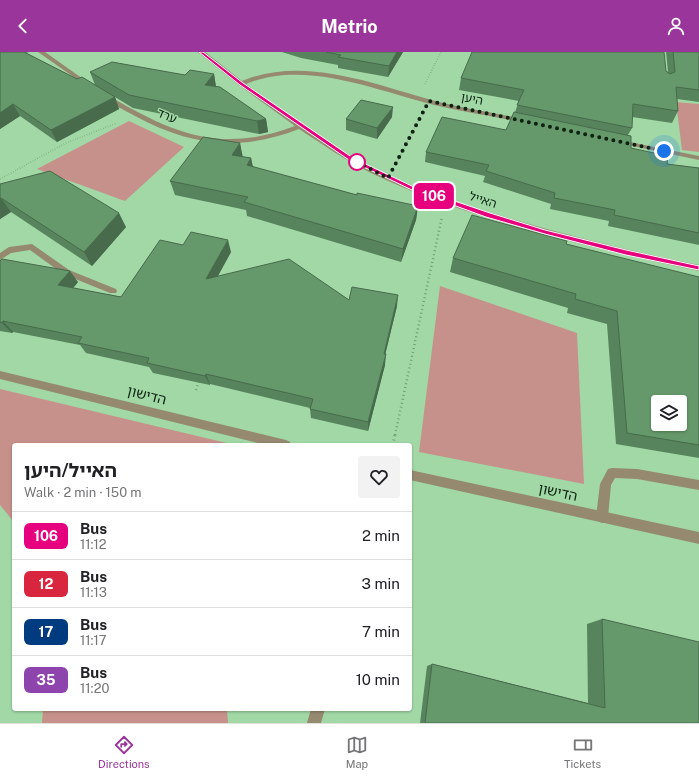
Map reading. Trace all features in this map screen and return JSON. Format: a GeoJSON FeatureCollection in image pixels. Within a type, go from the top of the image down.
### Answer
{"type":"FeatureCollection","features":[{"type":"Feature","properties":{"kind":"street","name":"ערד"},"geometry":{"type":"LineString","coordinates":[[41,52],[81,81],[136,115],[191,137],[223,141],[248,140],[267,137],[301,126]]}},
{"type":"Feature","properties":{"kind":"street","name":"האייל"},"geometry":{"type":"LineString","coordinates":[[202,52],[241,84],[301,126],[351,159],[388,178],[445,201],[488,215],[582,242],[699,268]]}},
{"type":"Feature","properties":{"kind":"street","name":"היען"},"geometry":{"type":"LineString","coordinates":[[241,84],[269,74],[297,72],[327,76],[418,97],[429,101],[530,123]]}},
{"type":"Feature","properties":{"kind":"street"},"geometry":{"type":"LineString","coordinates":[[611,140],[699,158]]}},
{"type":"Feature","properties":{"kind":"street"},"geometry":{"type":"LineString","coordinates":[[0,257],[8,250],[32,247],[66,272],[113,291]]}},
{"type":"Feature","properties":{"kind":"street","name":"הדישון"},"geometry":{"type":"LineString","coordinates":[[0,375],[278,443]]}},
{"type":"Feature","properties":{"kind":"street"},"geometry":{"type":"LineString","coordinates":[[602,517],[606,484],[612,473],[637,474],[699,486]]}},
{"type":"Feature","properties":{"kind":"street","name":"הדישון"},"geometry":{"type":"LineString","coordinates":[[412,475],[699,538]]}},
{"type":"Feature","properties":{"kind":"street"},"geometry":{"type":"LineString","coordinates":[[314,723],[317,711]]}},
{"type":"Feature","properties":{"kind":"path"},"geometry":{"type":"LineString","coordinates":[[418,97],[441,52]]}},
{"type":"Feature","properties":{"kind":"path"},"geometry":{"type":"LineString","coordinates":[[388,178],[429,101]]}},
{"type":"Feature","properties":{"kind":"path"},"geometry":{"type":"LineString","coordinates":[[0,179],[66,143],[136,115]]}},
{"type":"Feature","properties":{"kind":"path"},"geometry":{"type":"LineString","coordinates":[[393,443],[445,201]]}},
{"type":"Feature","properties":{"kind":"path"},"geometry":{"type":"LineString","coordinates":[[196,390],[202,375]]}},
{"type":"Feature","properties":{"kind":"shaded area"},"geometry":{"type":"Polygon","coordinates":[[[676,102],[699,104],[699,152],[682,150],[676,102]]]}},
{"type":"Feature","properties":{"kind":"shaded area"},"geometry":{"type":"Polygon","coordinates":[[[129,121],[184,147],[125,201],[37,169],[129,121]]]}},
{"type":"Feature","properties":{"kind":"shaded area"},"geometry":{"type":"Polygon","coordinates":[[[440,286],[577,333],[584,484],[419,452],[440,286]]]}},
{"type":"Feature","properties":{"kind":"shaded area"},"geometry":{"type":"Polygon","coordinates":[[[0,389],[227,443],[12,443],[12,520],[0,505],[0,389]]]}},
{"type":"Feature","properties":{"kind":"shaded area"},"geometry":{"type":"Polygon","coordinates":[[[43,711],[227,711],[228,723],[42,723],[43,711]]]}},
{"type":"Feature","properties":{"kind":"building"},"geometry":{"type":"Polygon","coordinates":[[[0,52],[24,52],[77,79],[82,77],[115,97],[51,130],[13,104],[0,113],[0,52]]]}},
{"type":"Feature","properties":{"kind":"building"},"geometry":{"type":"Polygon","coordinates":[[[326,52],[397,52],[389,66],[338,57],[341,55],[326,52]]]}},
{"type":"Feature","properties":{"kind":"building"},"geometry":{"type":"Polygon","coordinates":[[[472,52],[664,52],[666,71],[670,74],[675,72],[673,52],[699,52],[699,90],[676,87],[678,111],[633,104],[632,128],[517,105],[524,90],[461,78],[472,52]]]}},
{"type":"Feature","properties":{"kind":"building"},"geometry":{"type":"Polygon","coordinates":[[[112,62],[185,75],[190,70],[214,74],[205,85],[220,87],[266,119],[257,121],[129,95],[90,72],[112,62]]]}},
{"type":"Feature","properties":{"kind":"building"},"geometry":{"type":"Polygon","coordinates":[[[361,100],[393,107],[377,128],[346,119],[361,100]]]}},
{"type":"Feature","properties":{"kind":"building"},"geometry":{"type":"Polygon","coordinates":[[[514,112],[631,136],[631,148],[668,156],[667,164],[699,168],[699,233],[614,215],[615,210],[554,198],[555,193],[486,171],[489,165],[426,152],[442,117],[506,130],[514,112]]]}},
{"type":"Feature","properties":{"kind":"building"},"geometry":{"type":"Polygon","coordinates":[[[203,137],[240,143],[232,155],[251,158],[247,165],[357,195],[357,193],[418,206],[403,249],[244,202],[248,197],[170,181],[203,137]]]}},
{"type":"Feature","properties":{"kind":"building"},"geometry":{"type":"Polygon","coordinates":[[[50,171],[119,213],[84,252],[0,198],[0,184],[50,171]]]}},
{"type":"Feature","properties":{"kind":"building"},"geometry":{"type":"Polygon","coordinates":[[[472,215],[567,241],[566,244],[699,277],[699,445],[627,433],[617,311],[575,299],[576,294],[453,258],[472,215]]]}},
{"type":"Feature","properties":{"kind":"building"},"geometry":{"type":"Polygon","coordinates":[[[191,232],[228,240],[206,279],[289,259],[349,300],[352,287],[398,295],[384,354],[386,354],[368,422],[310,409],[313,399],[206,374],[205,376],[147,363],[149,358],[78,343],[82,337],[3,321],[2,323],[0,322],[0,261],[2,259],[70,271],[58,285],[121,297],[160,240],[183,245],[191,232]]]}},
{"type":"Feature","properties":{"kind":"building"},"geometry":{"type":"Polygon","coordinates":[[[602,619],[699,642],[699,723],[425,723],[432,664],[605,708],[602,619]]]}},
{"type":"Feature","properties":{"kind":"bus line","name":"106"},"geometry":{"type":"LineString","coordinates":[[201,52],[241,84],[301,126],[351,159],[388,178],[445,201],[545,232],[626,253],[699,268]]}},
{"type":"Feature","properties":{"kind":"route"},"geometry":{"type":"LineString","coordinates":[[357,162],[351,159],[388,178],[429,101],[664,151]]}}]}
